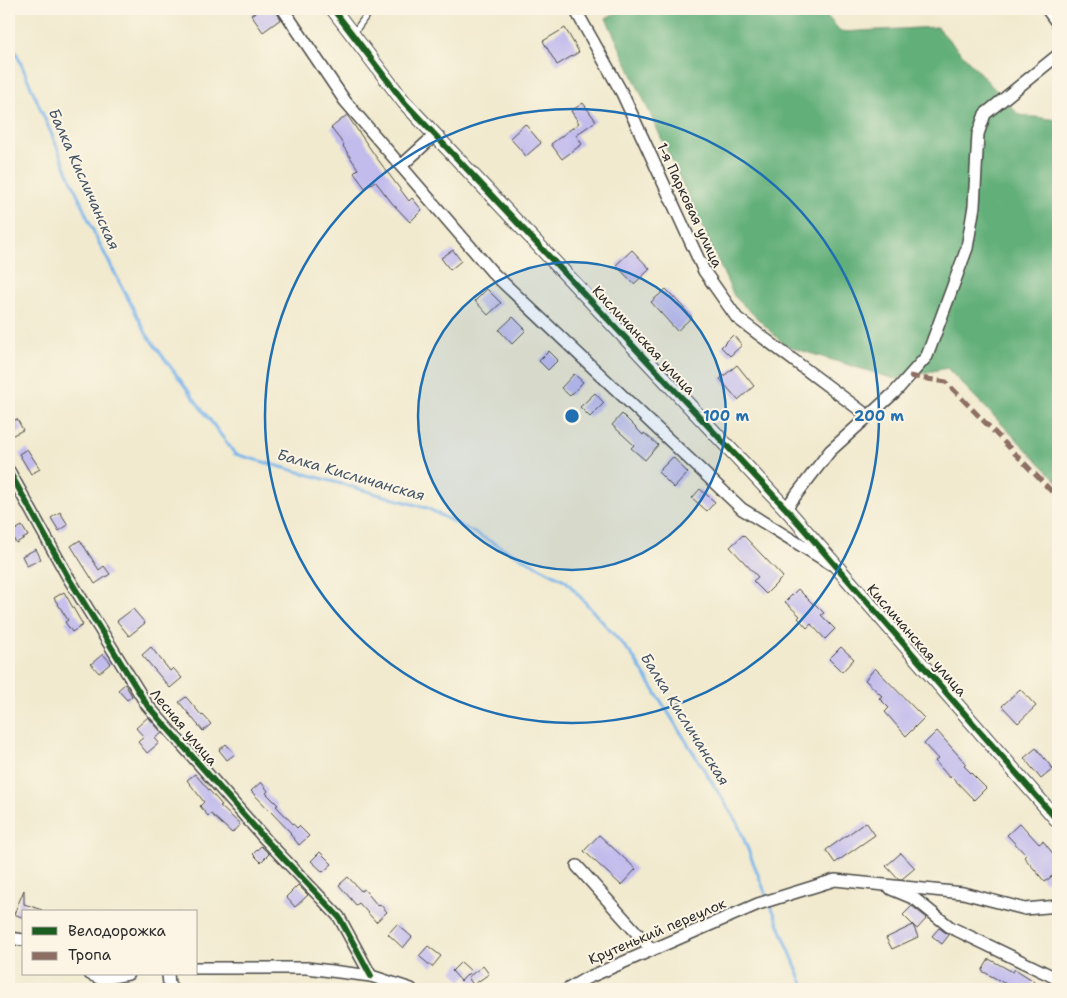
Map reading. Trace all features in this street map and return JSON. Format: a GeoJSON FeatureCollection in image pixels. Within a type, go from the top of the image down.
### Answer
{"type":"FeatureCollection","features":[{"type":"Feature","properties":{"kind":"street"},"geometry":{"type":"LineString","coordinates":[[284,9],[345,101],[494,273],[742,509],[837,567]]}},
{"type":"Feature","properties":{"kind":"street","name":"Кисличанская улица"},"geometry":{"type":"LineString","coordinates":[[333,9],[404,102],[786,508],[1058,821]]}},
{"type":"Feature","properties":{"kind":"street","name":"1-я Парковая улица"},"geometry":{"type":"LineString","coordinates":[[575,9],[622,93],[704,271],[738,318],[868,416]]}},
{"type":"Feature","properties":{"kind":"street"},"geometry":{"type":"LineString","coordinates":[[1047,9],[1058,24]]}},
{"type":"Feature","properties":{"kind":"street"},"geometry":{"type":"LineString","coordinates":[[786,508],[830,451],[909,376],[927,356],[966,248],[974,206],[978,134],[985,114],[1058,55]]}},
{"type":"Feature","properties":{"kind":"street"},"geometry":{"type":"LineString","coordinates":[[401,166],[435,135]]}},
{"type":"Feature","properties":{"kind":"street","name":"Лесная улица"},"geometry":{"type":"LineString","coordinates":[[9,471],[68,577],[147,705],[266,840],[339,917],[371,976]]}},
{"type":"Feature","properties":{"kind":"street"},"geometry":{"type":"LineString","coordinates":[[577,866],[652,950]]}},
{"type":"Feature","properties":{"kind":"street","name":"Крутенький переулок"},"geometry":{"type":"LineString","coordinates":[[568,989],[585,978],[758,904],[835,880],[879,884]]}},
{"type":"Feature","properties":{"kind":"street"},"geometry":{"type":"LineString","coordinates":[[879,884],[963,893],[1025,908],[1058,906]]}},
{"type":"Feature","properties":{"kind":"street"},"geometry":{"type":"LineString","coordinates":[[879,884],[915,899],[950,927],[1058,979]]}},
{"type":"Feature","properties":{"kind":"street"},"geometry":{"type":"LineString","coordinates":[[9,938],[22,940]]}},
{"type":"Feature","properties":{"kind":"street"},"geometry":{"type":"LineString","coordinates":[[198,968],[307,968],[371,976],[411,989]]}},
{"type":"Feature","properties":{"kind":"street"},"geometry":{"type":"LineString","coordinates":[[94,976],[101,979],[117,976]]}},
{"type":"Feature","properties":{"kind":"street"},"geometry":{"type":"LineString","coordinates":[[168,976],[172,989]]}},
{"type":"Feature","properties":{"kind":"lane"},"geometry":{"type":"LineString","coordinates":[[352,35],[371,9]]}},
{"type":"Feature","properties":{"kind":"green space"},"geometry":{"type":"Polygon","coordinates":[[[627,9],[821,9],[841,32],[937,27],[1019,115],[1058,120],[1058,482],[947,368],[895,379],[786,346],[734,296],[606,18],[627,9]]]}},
{"type":"Feature","properties":{"kind":"building"},"geometry":{"type":"Polygon","coordinates":[[[260,9],[274,9],[281,19],[263,32],[251,15],[260,9]]]}},
{"type":"Feature","properties":{"kind":"building"},"geometry":{"type":"Polygon","coordinates":[[[565,28],[579,52],[557,65],[543,41],[565,28]]]}},
{"type":"Feature","properties":{"kind":"building"},"geometry":{"type":"Polygon","coordinates":[[[583,103],[596,121],[576,135],[582,144],[562,159],[551,144],[579,123],[571,111],[583,103]]]}},
{"type":"Feature","properties":{"kind":"building"},"geometry":{"type":"Polygon","coordinates":[[[347,115],[409,201],[412,198],[422,210],[410,222],[375,181],[365,188],[354,173],[358,169],[344,145],[331,128],[347,115]]]}},
{"type":"Feature","properties":{"kind":"building"},"geometry":{"type":"Polygon","coordinates":[[[525,124],[541,143],[526,156],[510,138],[525,124]]]}},
{"type":"Feature","properties":{"kind":"building"},"geometry":{"type":"Polygon","coordinates":[[[453,250],[461,261],[450,270],[441,258],[453,250]]]}},
{"type":"Feature","properties":{"kind":"building"},"geometry":{"type":"Polygon","coordinates":[[[632,250],[650,269],[634,284],[616,265],[632,250]]]}},
{"type":"Feature","properties":{"kind":"building"},"geometry":{"type":"Polygon","coordinates":[[[487,289],[501,303],[488,315],[475,301],[487,289]]]}},
{"type":"Feature","properties":{"kind":"building"},"geometry":{"type":"Polygon","coordinates":[[[666,289],[692,317],[677,331],[651,302],[666,289]]]}},
{"type":"Feature","properties":{"kind":"building"},"geometry":{"type":"Polygon","coordinates":[[[513,317],[526,330],[512,344],[499,330],[513,317]]]}},
{"type":"Feature","properties":{"kind":"building"},"geometry":{"type":"Polygon","coordinates":[[[733,335],[742,345],[730,356],[721,347],[733,335]]]}},
{"type":"Feature","properties":{"kind":"building"},"geometry":{"type":"Polygon","coordinates":[[[549,351],[558,360],[548,370],[539,361],[549,351]]]}},
{"type":"Feature","properties":{"kind":"building"},"geometry":{"type":"Polygon","coordinates":[[[737,365],[754,386],[738,400],[720,379],[737,365]]]}},
{"type":"Feature","properties":{"kind":"building"},"geometry":{"type":"Polygon","coordinates":[[[574,374],[583,382],[570,396],[561,388],[574,374]]]}},
{"type":"Feature","properties":{"kind":"building"},"geometry":{"type":"Polygon","coordinates":[[[595,393],[604,403],[590,417],[580,407],[595,393]]]}},
{"type":"Feature","properties":{"kind":"building"},"geometry":{"type":"Polygon","coordinates":[[[622,414],[643,435],[644,433],[658,445],[645,460],[631,448],[634,445],[612,425],[622,414]]]}},
{"type":"Feature","properties":{"kind":"building"},"geometry":{"type":"Polygon","coordinates":[[[17,419],[23,430],[9,437],[9,423],[17,419]]]}},
{"type":"Feature","properties":{"kind":"building"},"geometry":{"type":"Polygon","coordinates":[[[27,449],[40,469],[31,474],[19,454],[27,449]]]}},
{"type":"Feature","properties":{"kind":"building"},"geometry":{"type":"Polygon","coordinates":[[[673,457],[688,473],[674,488],[658,472],[673,457]]]}},
{"type":"Feature","properties":{"kind":"building"},"geometry":{"type":"Polygon","coordinates":[[[700,489],[715,502],[707,511],[692,498],[700,489]]]}},
{"type":"Feature","properties":{"kind":"building"},"geometry":{"type":"Polygon","coordinates":[[[60,512],[68,525],[59,531],[51,518],[60,512]]]}},
{"type":"Feature","properties":{"kind":"building"},"geometry":{"type":"Polygon","coordinates":[[[22,526],[28,536],[16,543],[10,533],[22,526]]]}},
{"type":"Feature","properties":{"kind":"building"},"geometry":{"type":"Polygon","coordinates":[[[743,535],[783,577],[766,594],[753,581],[758,577],[730,547],[743,535]]]}},
{"type":"Feature","properties":{"kind":"building"},"geometry":{"type":"Polygon","coordinates":[[[80,540],[99,570],[104,566],[110,574],[95,584],[71,546],[80,540]]]}},
{"type":"Feature","properties":{"kind":"building"},"geometry":{"type":"Polygon","coordinates":[[[36,549],[41,559],[27,566],[22,556],[36,549]]]}},
{"type":"Feature","properties":{"kind":"building"},"geometry":{"type":"Polygon","coordinates":[[[798,589],[824,613],[821,615],[835,629],[825,639],[811,624],[807,628],[798,618],[800,616],[785,602],[798,589]]]}},
{"type":"Feature","properties":{"kind":"building"},"geometry":{"type":"Polygon","coordinates":[[[64,592],[83,625],[72,632],[65,622],[68,620],[54,598],[64,592]]]}},
{"type":"Feature","properties":{"kind":"building"},"geometry":{"type":"Polygon","coordinates":[[[133,609],[145,623],[129,636],[117,621],[133,609]]]}},
{"type":"Feature","properties":{"kind":"building"},"geometry":{"type":"Polygon","coordinates":[[[151,647],[170,671],[173,668],[182,678],[170,688],[142,655],[151,647]]]}},
{"type":"Feature","properties":{"kind":"building"},"geometry":{"type":"Polygon","coordinates":[[[841,647],[854,659],[842,672],[829,659],[841,647]]]}},
{"type":"Feature","properties":{"kind":"building"},"geometry":{"type":"Polygon","coordinates":[[[103,654],[111,663],[99,673],[91,664],[103,654]]]}},
{"type":"Feature","properties":{"kind":"building"},"geometry":{"type":"Polygon","coordinates":[[[875,668],[924,718],[906,736],[885,712],[889,708],[879,698],[882,696],[865,680],[875,668]]]}},
{"type":"Feature","properties":{"kind":"building"},"geometry":{"type":"Polygon","coordinates":[[[125,684],[132,696],[127,700],[118,690],[125,684]]]}},
{"type":"Feature","properties":{"kind":"building"},"geometry":{"type":"Polygon","coordinates":[[[1020,689],[1036,706],[1018,723],[1002,706],[1020,689]]]}},
{"type":"Feature","properties":{"kind":"building"},"geometry":{"type":"Polygon","coordinates":[[[186,697],[211,724],[203,731],[179,702],[186,697]]]}},
{"type":"Feature","properties":{"kind":"building"},"geometry":{"type":"Polygon","coordinates":[[[148,717],[162,733],[155,738],[159,743],[147,753],[138,742],[144,737],[136,728],[148,717]]]}},
{"type":"Feature","properties":{"kind":"building"},"geometry":{"type":"Polygon","coordinates":[[[937,731],[966,764],[964,766],[986,788],[974,800],[951,776],[950,778],[935,761],[938,759],[924,744],[937,731]]]}},
{"type":"Feature","properties":{"kind":"building"},"geometry":{"type":"Polygon","coordinates":[[[226,744],[235,754],[227,760],[219,750],[226,744]]]}},
{"type":"Feature","properties":{"kind":"building"},"geometry":{"type":"Polygon","coordinates":[[[1036,748],[1053,769],[1041,779],[1024,758],[1036,748]]]}},
{"type":"Feature","properties":{"kind":"building"},"geometry":{"type":"Polygon","coordinates":[[[195,774],[222,805],[220,806],[240,824],[232,833],[211,814],[208,816],[200,806],[204,802],[187,780],[195,774]]]}},
{"type":"Feature","properties":{"kind":"building"},"geometry":{"type":"Polygon","coordinates":[[[261,782],[268,791],[266,793],[278,805],[276,806],[297,828],[299,826],[309,836],[299,845],[291,833],[251,791],[261,782]]]}},
{"type":"Feature","properties":{"kind":"building"},"geometry":{"type":"Polygon","coordinates":[[[866,822],[875,835],[835,863],[826,850],[866,822]]]}},
{"type":"Feature","properties":{"kind":"building"},"geometry":{"type":"Polygon","coordinates":[[[1020,823],[1039,844],[1043,841],[1058,860],[1058,871],[1045,882],[1024,857],[1026,855],[1007,835],[1020,823]]]}},
{"type":"Feature","properties":{"kind":"building"},"geometry":{"type":"Polygon","coordinates":[[[599,835],[636,869],[621,885],[584,851],[599,835]]]}},
{"type":"Feature","properties":{"kind":"building"},"geometry":{"type":"Polygon","coordinates":[[[261,846],[269,854],[261,862],[253,854],[261,846]]]}},
{"type":"Feature","properties":{"kind":"building"},"geometry":{"type":"Polygon","coordinates":[[[320,852],[332,864],[323,872],[311,861],[320,852]]]}},
{"type":"Feature","properties":{"kind":"building"},"geometry":{"type":"Polygon","coordinates":[[[901,853],[915,868],[902,879],[898,879],[886,866],[901,853]]]}},
{"type":"Feature","properties":{"kind":"building"},"geometry":{"type":"Polygon","coordinates":[[[348,877],[361,891],[364,889],[378,906],[380,904],[387,912],[376,922],[359,903],[356,905],[339,885],[348,877]]]}},
{"type":"Feature","properties":{"kind":"building"},"geometry":{"type":"Polygon","coordinates":[[[298,885],[308,895],[295,907],[286,897],[298,885]]]}},
{"type":"Feature","properties":{"kind":"building"},"geometry":{"type":"Polygon","coordinates":[[[24,890],[24,904],[42,910],[22,910],[22,917],[14,914],[24,890]]]}},
{"type":"Feature","properties":{"kind":"building"},"geometry":{"type":"Polygon","coordinates":[[[912,906],[927,918],[917,929],[903,915],[912,906]]]}},
{"type":"Feature","properties":{"kind":"building"},"geometry":{"type":"Polygon","coordinates":[[[397,924],[412,937],[403,948],[388,934],[397,924]]]}},
{"type":"Feature","properties":{"kind":"building"},"geometry":{"type":"Polygon","coordinates":[[[913,925],[918,937],[892,949],[886,938],[913,925]]]}},
{"type":"Feature","properties":{"kind":"building"},"geometry":{"type":"Polygon","coordinates":[[[939,928],[949,935],[942,944],[932,936],[939,928]]]}},
{"type":"Feature","properties":{"kind":"building"},"geometry":{"type":"Polygon","coordinates":[[[428,946],[441,956],[432,967],[419,956],[428,946]]]}},
{"type":"Feature","properties":{"kind":"building"},"geometry":{"type":"Polygon","coordinates":[[[989,959],[1013,972],[1015,969],[1034,981],[1030,989],[1010,989],[1005,986],[1006,984],[982,971],[989,959]]]}},
{"type":"Feature","properties":{"kind":"building"},"geometry":{"type":"Polygon","coordinates":[[[461,962],[471,971],[461,981],[452,971],[461,962]]]}},
{"type":"Feature","properties":{"kind":"building"},"geometry":{"type":"Polygon","coordinates":[[[483,966],[489,974],[473,985],[468,977],[483,966]]]}},
{"type":"Feature","properties":{"kind":"waterway","name":"Балка Кисличанская"},"geometry":{"type":"LineString","coordinates":[[9,36],[96,237],[147,335],[235,454],[427,508],[566,581],[632,655],[737,822],[767,897]]}},
{"type":"Feature","properties":{"kind":"waterway","name":"Балка Кисличанская"},"geometry":{"type":"LineString","coordinates":[[770,903],[805,989]]}},
{"type":"Feature","properties":{"kind":"marked path"},"geometry":{"type":"LineString","coordinates":[[909,376],[946,382],[1058,498]]}},
{"type":"Feature","properties":{"kind":"cycle path"},"geometry":{"type":"LineString","coordinates":[[333,9],[404,102],[789,512],[1058,821]]}},
{"type":"Feature","properties":{"kind":"cycle path"},"geometry":{"type":"LineString","coordinates":[[9,471],[68,577],[147,705],[266,840],[339,917],[371,976]]}}]}
